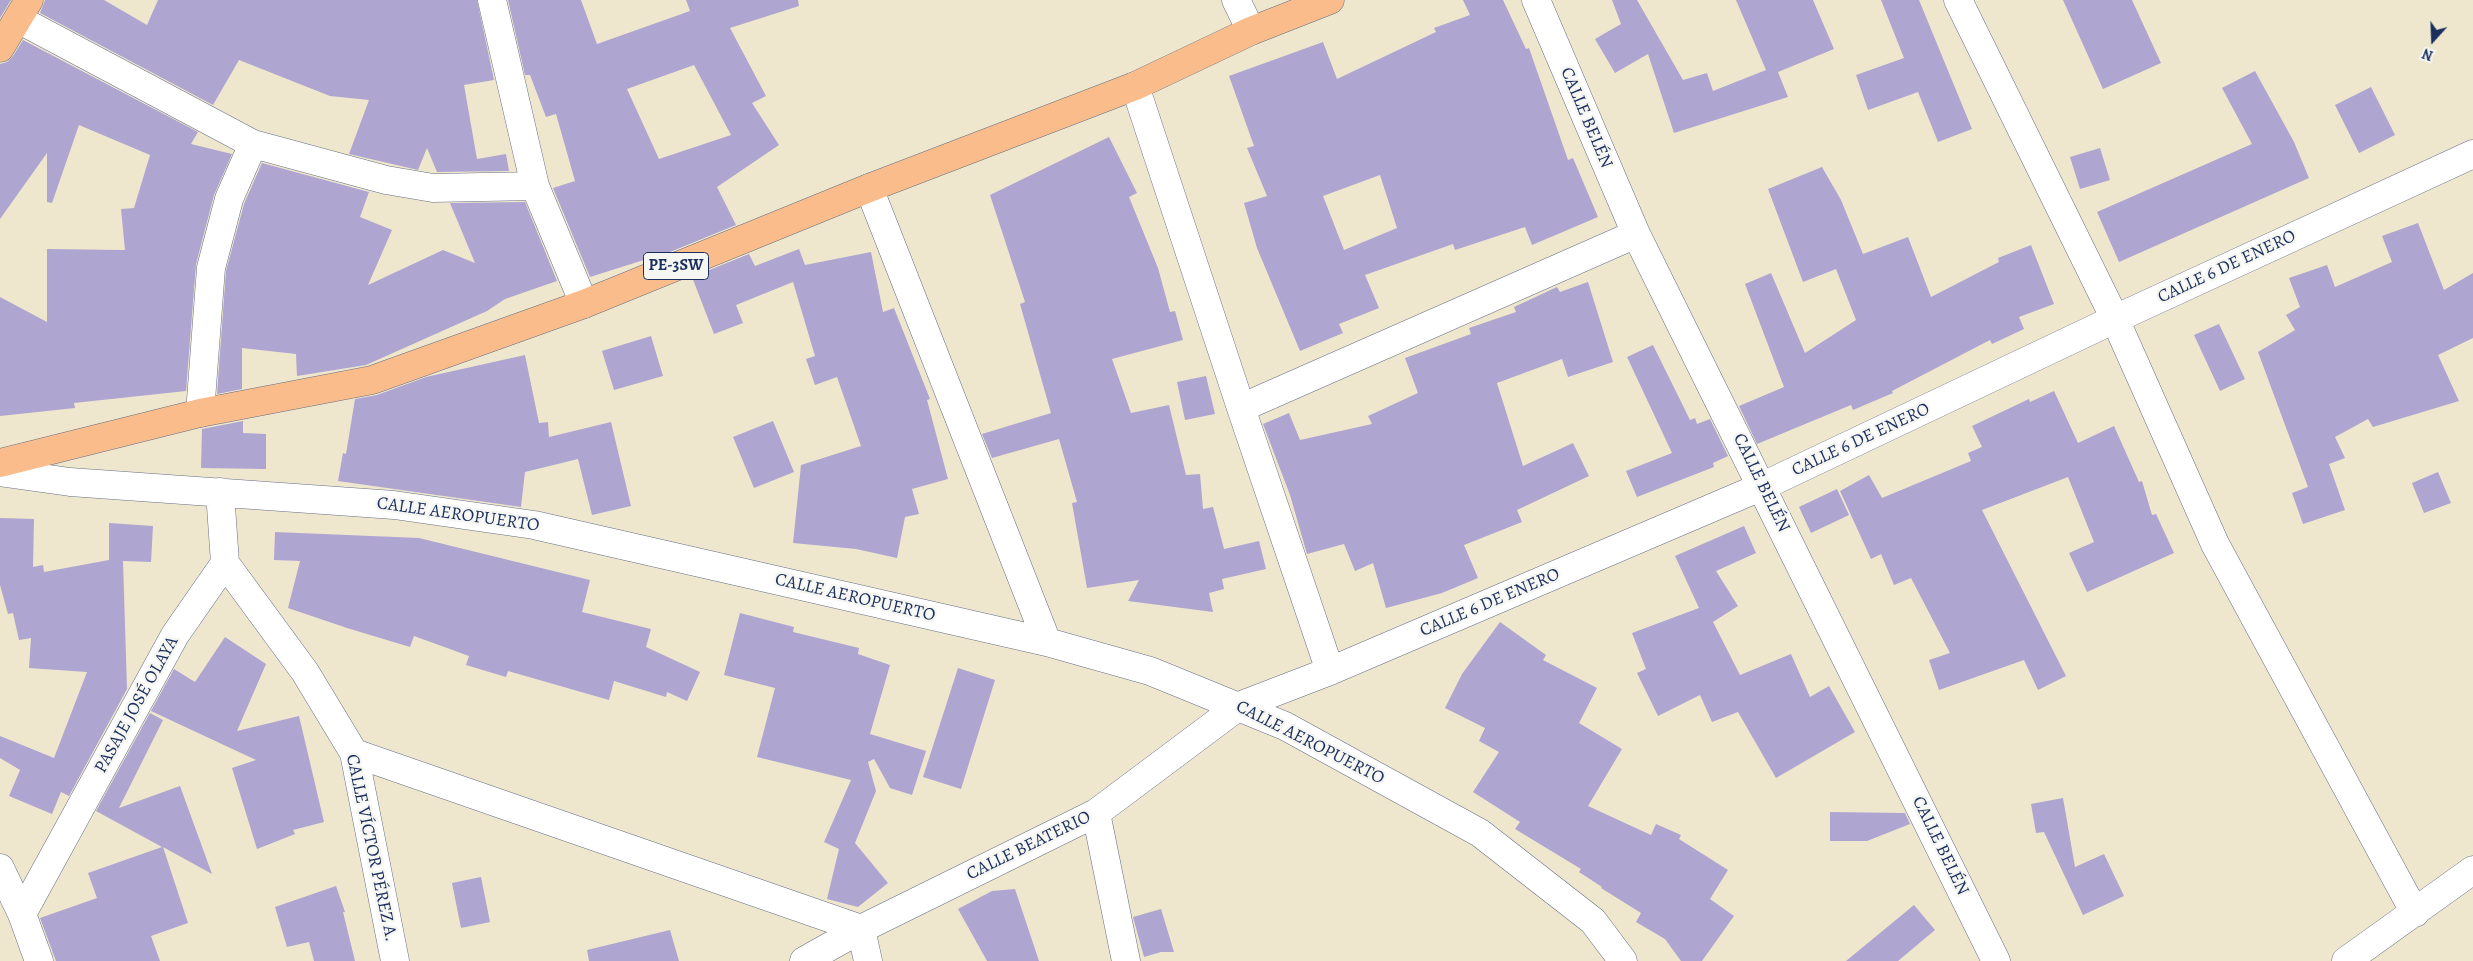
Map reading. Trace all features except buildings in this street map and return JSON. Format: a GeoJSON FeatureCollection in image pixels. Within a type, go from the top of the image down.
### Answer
{"type":"FeatureCollection","features":[{"type":"Feature","properties":{"kind":"main road","name":"PE-3SW"},"geometry":{"type":"LineString","coordinates":[[0,463],[200,413],[372,380],[584,304],[869,188],[1135,86],[1251,31],[1330,0]]}},
{"type":"Feature","properties":{"kind":"main road"},"geometry":{"type":"LineString","coordinates":[[0,48],[23,9]]}},
{"type":"Feature","properties":{"kind":"street"},"geometry":{"type":"LineString","coordinates":[[492,0],[535,186],[584,304]]}},
{"type":"Feature","properties":{"kind":"street"},"geometry":{"type":"LineString","coordinates":[[1236,0],[1251,31]]}},
{"type":"Feature","properties":{"kind":"street","name":"CALLE BELÉN"},"geometry":{"type":"LineString","coordinates":[[1536,0],[1636,234],[1763,486],[1996,961]]}},
{"type":"Feature","properties":{"kind":"street"},"geometry":{"type":"LineString","coordinates":[[1958,0],[2115,319],[2215,544],[2415,913]]}},
{"type":"Feature","properties":{"kind":"street"},"geometry":{"type":"LineString","coordinates":[[23,9],[253,144],[386,180],[432,188],[535,186]]}},
{"type":"Feature","properties":{"kind":"street"},"geometry":{"type":"LineString","coordinates":[[1135,86],[1330,671]]}},
{"type":"Feature","properties":{"kind":"street"},"geometry":{"type":"LineString","coordinates":[[200,413],[211,268],[229,199],[253,144]]}},
{"type":"Feature","properties":{"kind":"street","name":"CALLE 6 DE ENERO"},"geometry":{"type":"LineString","coordinates":[[1240,706],[1330,671],[1763,486],[2115,319],[2472,156]]}},
{"type":"Feature","properties":{"kind":"street"},"geometry":{"type":"LineString","coordinates":[[869,188],[1047,642]]}},
{"type":"Feature","properties":{"kind":"street"},"geometry":{"type":"LineString","coordinates":[[1241,408],[1636,234]]}},
{"type":"Feature","properties":{"kind":"street","name":"CALLE AEROPUERTO"},"geometry":{"type":"LineString","coordinates":[[0,472],[70,482],[394,505],[534,524],[1047,642],[1150,671],[1240,706],[1285,726],[1480,834],[1593,921],[1623,961]]}},
{"type":"Feature","properties":{"kind":"street"},"geometry":{"type":"LineString","coordinates":[[220,492],[225,563]]}},
{"type":"Feature","properties":{"kind":"street","name":"CALLE VÍCTOR PÉREZ A."},"geometry":{"type":"LineString","coordinates":[[225,563],[305,672],[354,753],[395,961]]}},
{"type":"Feature","properties":{"kind":"street","name":"PASAJE JOSÉ OLAYA"},"geometry":{"type":"LineString","coordinates":[[22,914],[175,635],[225,563]]}},
{"type":"Feature","properties":{"kind":"street","name":"CALLE BEATERIO"},"geometry":{"type":"LineString","coordinates":[[804,961],[861,929],[1096,813],[1240,706]]}},
{"type":"Feature","properties":{"kind":"street"},"geometry":{"type":"LineString","coordinates":[[354,753],[861,929],[868,961]]}},
{"type":"Feature","properties":{"kind":"street"},"geometry":{"type":"LineString","coordinates":[[1096,813],[1126,961]]}},
{"type":"Feature","properties":{"kind":"street"},"geometry":{"type":"LineString","coordinates":[[0,868],[22,914],[39,961]]}},
{"type":"Feature","properties":{"kind":"street"},"geometry":{"type":"LineString","coordinates":[[2346,961],[2473,870]]}}]}
